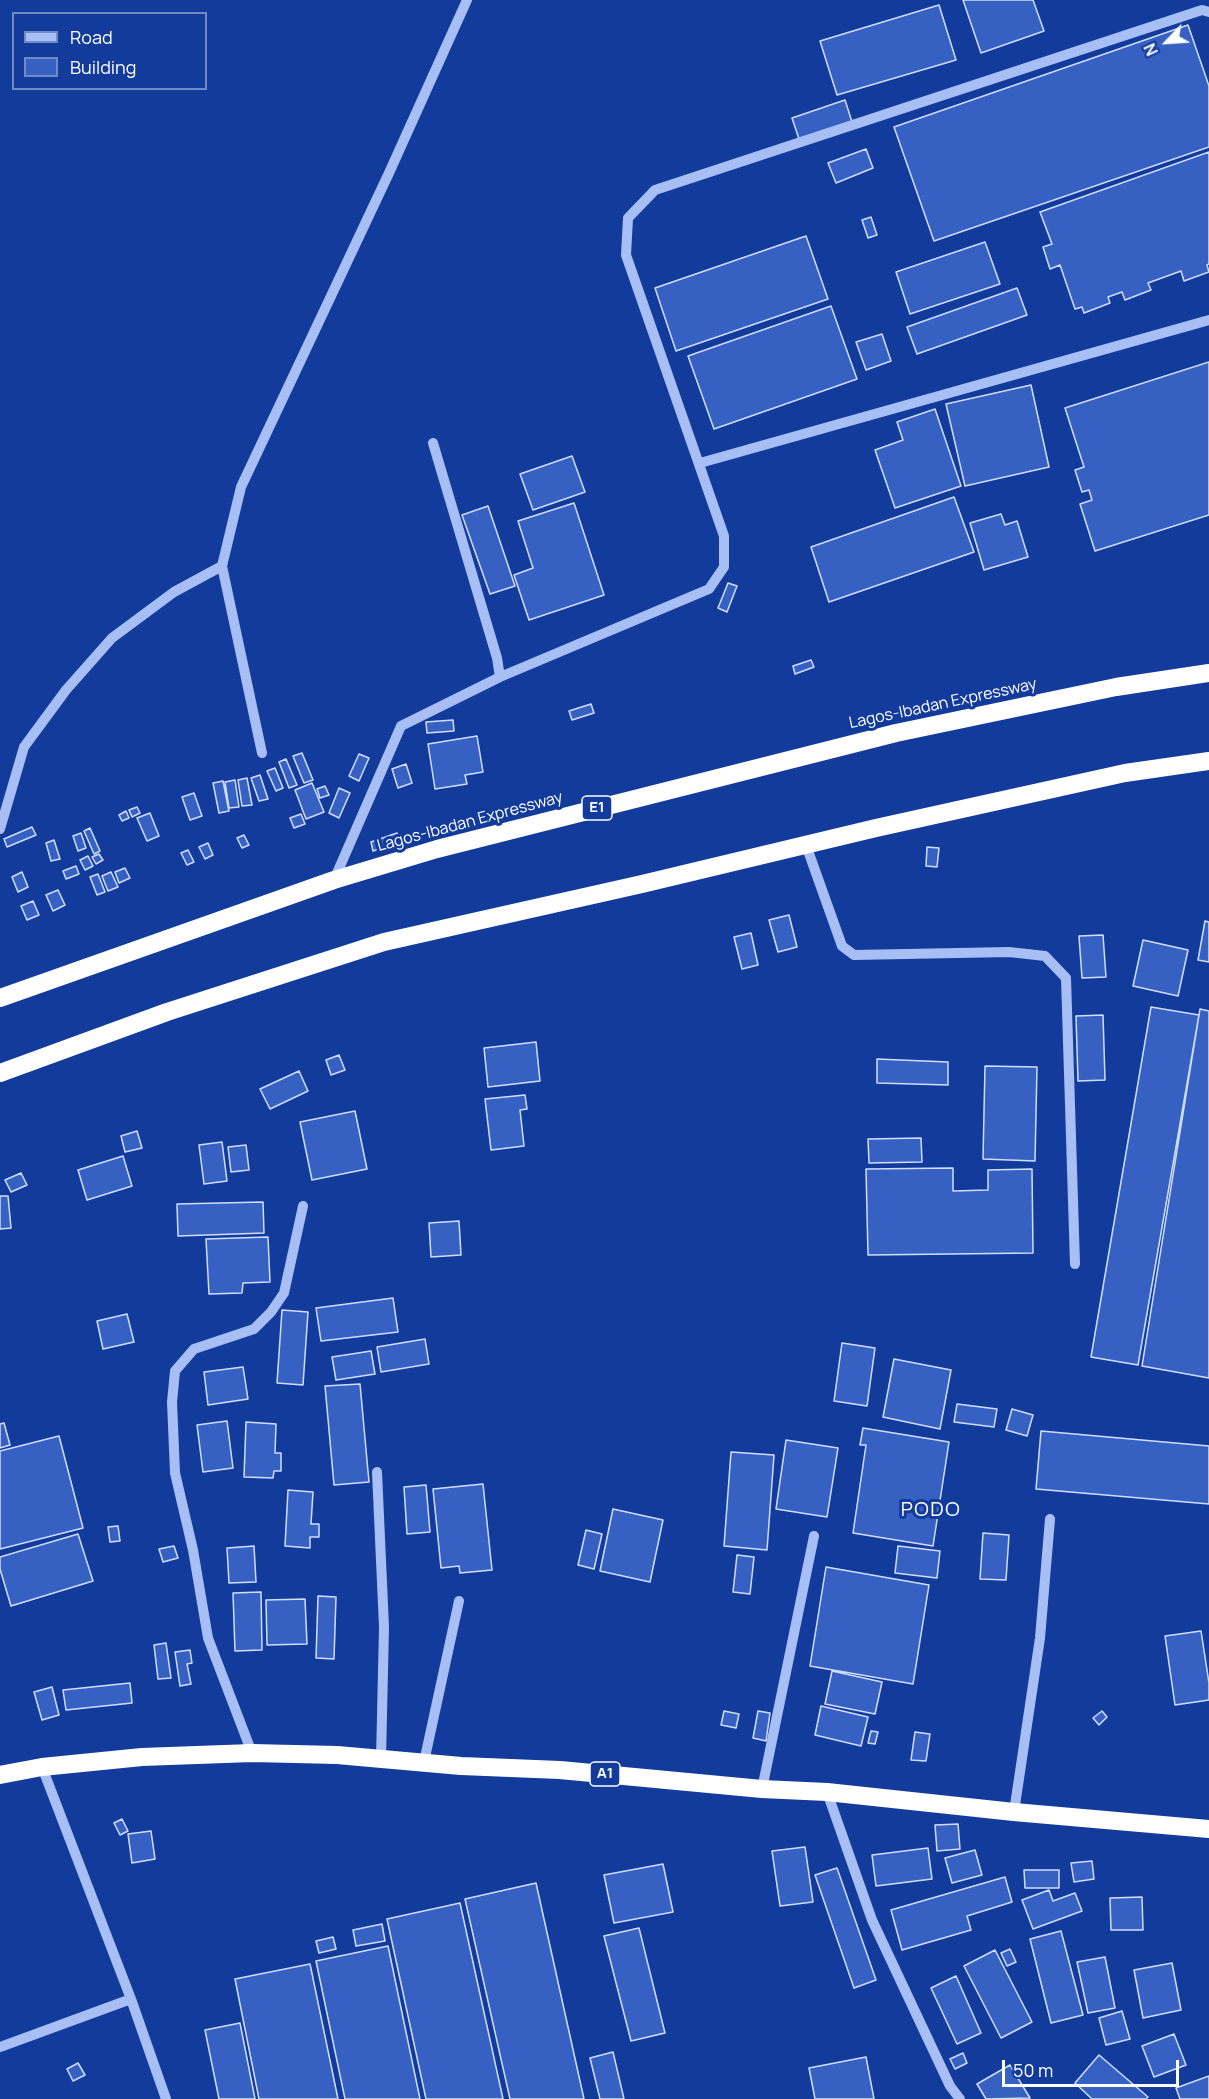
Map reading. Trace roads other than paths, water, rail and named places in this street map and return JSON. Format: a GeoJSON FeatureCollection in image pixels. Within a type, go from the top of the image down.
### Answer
{"type":"FeatureCollection","features":[{"type":"Feature","properties":{"kind":"highway","name":"Lagos-Ibadan Expressway"},"geometry":{"type":"LineString","coordinates":[[0,998],[334,880],[437,849],[896,733],[1116,687],[1209,673]]}},
{"type":"Feature","properties":{"kind":"highway"},"geometry":{"type":"LineString","coordinates":[[0,1073],[167,1012],[384,942],[1125,773],[1209,761]]}},
{"type":"Feature","properties":{"kind":"highway","name":"A1"},"geometry":{"type":"LineString","coordinates":[[0,1775],[42,1767],[142,1757],[252,1753],[337,1755],[561,1770],[762,1789],[827,1792],[1014,1812],[1209,1829]]}},
{"type":"Feature","properties":{"kind":"street"},"geometry":{"type":"LineString","coordinates":[[262,753],[222,566],[241,487],[467,0]]}},
{"type":"Feature","properties":{"kind":"street"},"geometry":{"type":"LineString","coordinates":[[334,880],[401,726],[500,677],[709,589],[724,567],[724,536],[626,255],[628,218],[655,190],[1202,10],[1209,12]]}},
{"type":"Feature","properties":{"kind":"street"},"geometry":{"type":"LineString","coordinates":[[700,463],[1209,320]]}},
{"type":"Feature","properties":{"kind":"street"},"geometry":{"type":"LineString","coordinates":[[433,443],[497,658],[500,677]]}},
{"type":"Feature","properties":{"kind":"street"},"geometry":{"type":"LineString","coordinates":[[0,829],[24,747],[66,690],[112,638],[174,592],[222,566]]}},
{"type":"Feature","properties":{"kind":"street"},"geometry":{"type":"LineString","coordinates":[[806,845],[842,946],[854,955],[1009,952],[1045,956],[1066,978],[1075,1264]]}},
{"type":"Feature","properties":{"kind":"street"},"geometry":{"type":"LineString","coordinates":[[252,1753],[208,1638],[193,1550],[176,1473],[173,1392],[175,1371],[194,1349],[254,1329],[271,1312],[284,1293],[303,1206]]}},
{"type":"Feature","properties":{"kind":"street"},"geometry":{"type":"LineString","coordinates":[[377,1472],[384,1627],[381,1759]]}},
{"type":"Feature","properties":{"kind":"street"},"geometry":{"type":"LineString","coordinates":[[1014,1812],[1041,1638],[1050,1519]]}},
{"type":"Feature","properties":{"kind":"street"},"geometry":{"type":"LineString","coordinates":[[762,1789],[814,1536]]}},
{"type":"Feature","properties":{"kind":"street"},"geometry":{"type":"LineString","coordinates":[[424,1762],[459,1601]]}},
{"type":"Feature","properties":{"kind":"street"},"geometry":{"type":"LineString","coordinates":[[42,1767],[131,1999],[165,2099]]}},
{"type":"Feature","properties":{"kind":"street"},"geometry":{"type":"LineString","coordinates":[[827,1792],[872,1920],[950,2086],[960,2099]]}},
{"type":"Feature","properties":{"kind":"street"},"geometry":{"type":"LineString","coordinates":[[0,2047],[131,1999]]}},
{"type":"Feature","properties":{"kind":"district","name":"PODO"},"geometry":{"type":"Point","coordinates":[931,1510]}}]}
